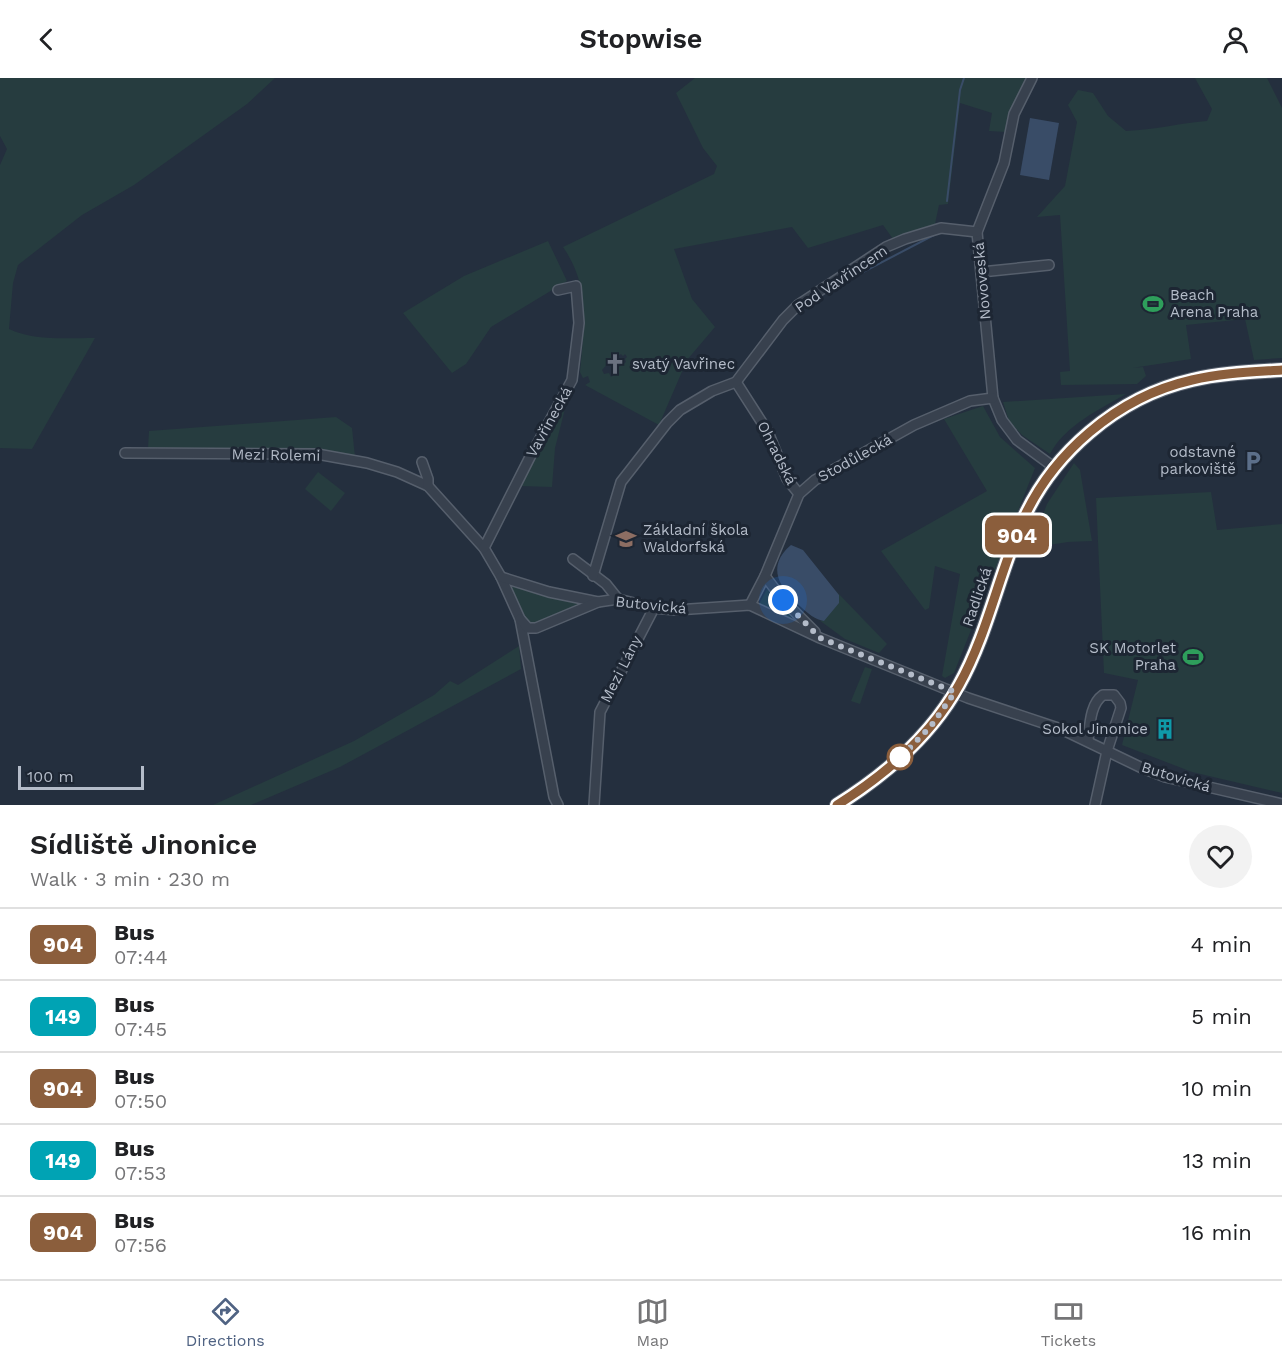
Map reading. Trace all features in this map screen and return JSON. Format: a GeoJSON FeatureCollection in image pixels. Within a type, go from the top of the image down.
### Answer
{"type":"FeatureCollection","features":[{"type":"Feature","properties":{"kind":"main road","name":"Radlická"},"geometry":{"type":"LineString","coordinates":[[837,805],[873,782],[912,747],[931,726],[955,692],[978,644],[1021,525],[1035,496],[1055,468],[1099,425],[1126,406],[1167,387],[1207,377],[1282,370]]}},
{"type":"Feature","properties":{"kind":"street","name":"Novoveská"},"geometry":{"type":"LineString","coordinates":[[1032,78],[1014,114],[1004,163],[977,232],[993,398],[1002,420],[1017,440],[1055,468]]}},
{"type":"Feature","properties":{"kind":"street","name":"Pod Vavřincem"},"geometry":{"type":"LineString","coordinates":[[593,576],[617,493],[631,468],[680,410],[712,391],[736,381],[783,320],[798,305],[886,247],[941,228],[977,232]]}},
{"type":"Feature","properties":{"kind":"street"},"geometry":{"type":"LineString","coordinates":[[981,272],[1049,265]]}},
{"type":"Feature","properties":{"kind":"street","name":"Vavřinecká"},"geometry":{"type":"LineString","coordinates":[[484,548],[572,380],[579,323],[576,286],[558,291]]}},
{"type":"Feature","properties":{"kind":"street","name":"Ohradská"},"geometry":{"type":"LineString","coordinates":[[736,381],[768,432],[787,478],[799,494]]}},
{"type":"Feature","properties":{"kind":"street","name":"Stodůlecká"},"geometry":{"type":"LineString","coordinates":[[750,605],[765,576],[799,494],[815,480],[914,424],[970,401],[993,398]]}},
{"type":"Feature","properties":{"kind":"street","name":"Mezi Rolemi"},"geometry":{"type":"LineString","coordinates":[[125,453],[318,454],[387,469],[428,486],[484,548],[501,577],[520,618],[554,797],[558,805]]}},
{"type":"Feature","properties":{"kind":"street"},"geometry":{"type":"LineString","coordinates":[[422,462],[428,486]]}},
{"type":"Feature","properties":{"kind":"street"},"geometry":{"type":"LineString","coordinates":[[573,559],[606,584],[618,599]]}},
{"type":"Feature","properties":{"kind":"street","name":"Butovická"},"geometry":{"type":"LineString","coordinates":[[765,576],[783,600],[820,638]]}},
{"type":"Feature","properties":{"kind":"street"},"geometry":{"type":"LineString","coordinates":[[501,577],[549,592],[598,602]]}},
{"type":"Feature","properties":{"kind":"street","name":"Butovická"},"geometry":{"type":"LineString","coordinates":[[520,618],[528,627],[536,628],[598,602],[618,599],[654,608],[696,610],[750,605],[820,638],[955,692],[1041,721],[1088,740],[1165,777],[1282,804]]}},
{"type":"Feature","properties":{"kind":"street","name":"Mezi Lány"},"geometry":{"type":"LineString","coordinates":[[594,805],[600,712],[654,608]]}},
{"type":"Feature","properties":{"kind":"street"},"geometry":{"type":"LineString","coordinates":[[1088,740],[1092,715],[1098,700],[1104,695],[1114,695],[1121,708],[1107,751],[1095,805]]}},
{"type":"Feature","properties":{"kind":"green space"},"geometry":{"type":"Polygon","coordinates":[[[0,78],[275,78],[247,104],[134,185],[82,215],[18,265],[13,283],[9,329],[40,337],[95,338],[32,449],[0,448],[0,165],[7,149],[0,136],[0,78]]]}},
{"type":"Feature","properties":{"kind":"green space"},"geometry":{"type":"Polygon","coordinates":[[[695,78],[1027,78],[1009,114],[1006,132],[989,131],[992,113],[960,103],[948,204],[939,205],[935,224],[893,239],[883,225],[808,248],[792,227],[674,249],[692,299],[715,327],[687,360],[659,425],[585,385],[590,382],[588,376],[583,378],[580,372],[584,323],[582,292],[572,262],[563,247],[714,174],[717,166],[703,148],[676,93],[695,78]],[[621,354],[611,360],[602,370],[604,374],[609,373],[611,377],[615,374],[613,371],[626,362],[627,357],[625,354],[623,356],[621,354]]]}},
{"type":"Feature","properties":{"kind":"green space"},"geometry":{"type":"Polygon","coordinates":[[[1195,78],[1267,78],[1282,108],[1282,358],[1254,360],[1245,319],[1186,325],[1191,359],[1132,368],[1143,367],[1146,376],[1137,384],[1061,385],[1060,372],[1070,371],[1060,215],[1037,217],[1065,186],[1077,122],[1068,105],[1078,90],[1093,93],[1108,116],[1126,131],[1207,121],[1212,109],[1195,78]]]}},
{"type":"Feature","properties":{"kind":"green space"},"geometry":{"type":"Polygon","coordinates":[[[548,241],[567,281],[491,327],[466,364],[452,373],[403,313],[464,276],[548,241]]]}},
{"type":"Feature","properties":{"kind":"green space"},"geometry":{"type":"Polygon","coordinates":[[[1126,394],[1073,427],[1056,444],[1050,454],[1022,435],[1009,421],[1003,402],[1126,394]]]}},
{"type":"Feature","properties":{"kind":"green space"},"geometry":{"type":"Polygon","coordinates":[[[568,397],[555,448],[552,487],[520,486],[568,397]]]}},
{"type":"Feature","properties":{"kind":"green space"},"geometry":{"type":"Polygon","coordinates":[[[983,406],[1000,437],[1035,468],[954,673],[945,678],[942,676],[960,574],[935,566],[929,608],[925,610],[881,551],[987,491],[944,419],[983,406]]]}},
{"type":"Feature","properties":{"kind":"green space"},"geometry":{"type":"Polygon","coordinates":[[[336,417],[352,428],[355,457],[246,449],[148,448],[149,431],[336,417]]]}},
{"type":"Feature","properties":{"kind":"green space"},"geometry":{"type":"Polygon","coordinates":[[[1074,463],[1080,470],[1092,541],[1030,548],[1047,504],[1074,463]]]}},
{"type":"Feature","properties":{"kind":"green space"},"geometry":{"type":"Polygon","coordinates":[[[318,472],[345,493],[331,511],[305,489],[318,472]]]}},
{"type":"Feature","properties":{"kind":"green space","name":"SK Motorlet Praha"},"geometry":{"type":"Polygon","coordinates":[[[1211,492],[1217,530],[1282,524],[1282,793],[1192,772],[1122,745],[1138,680],[1104,673],[1096,498],[1211,492]]]}},
{"type":"Feature","properties":{"kind":"green space"},"geometry":{"type":"Polygon","coordinates":[[[507,581],[592,602],[536,624],[530,622],[521,613],[507,581]]]}},
{"type":"Feature","properties":{"kind":"green space"},"geometry":{"type":"Polygon","coordinates":[[[767,589],[791,616],[791,619],[759,604],[767,589]]]}},
{"type":"Feature","properties":{"kind":"green space"},"geometry":{"type":"Polygon","coordinates":[[[835,590],[887,644],[879,653],[845,639],[819,620],[822,621],[839,595],[835,590]]]}},
{"type":"Feature","properties":{"kind":"green space"},"geometry":{"type":"Polygon","coordinates":[[[519,646],[521,669],[340,767],[251,805],[213,805],[354,741],[434,695],[450,681],[458,685],[519,646]]]}},
{"type":"Feature","properties":{"kind":"green space"},"geometry":{"type":"Polygon","coordinates":[[[865,667],[872,669],[860,704],[851,701],[865,667]]]}},
{"type":"Feature","properties":{"kind":"water"},"geometry":{"type":"Polygon","coordinates":[[[1030,118],[1059,123],[1049,180],[1020,175],[1030,118]]]}},
{"type":"Feature","properties":{"kind":"water"},"geometry":{"type":"Polygon","coordinates":[[[791,545],[803,550],[839,595],[839,603],[824,621],[806,612],[793,600],[778,578],[779,561],[791,545]]]}},
{"type":"Feature","properties":{"kind":"waterway"},"geometry":{"type":"LineString","coordinates":[[947,201],[960,90],[964,78]]}},
{"type":"Feature","properties":{"kind":"waterway"},"geometry":{"type":"LineString","coordinates":[[844,282],[934,235]]}},
{"type":"Feature","properties":{"kind":"bus line","name":"904"},"geometry":{"type":"LineString","coordinates":[[837,805],[873,782],[912,747],[947,705],[975,652],[1009,554],[1027,511],[1055,468],[1073,449],[1099,425],[1126,406],[1167,387],[1216,376],[1282,370]]}},
{"type":"Feature","properties":{"kind":"place","name":"Beach Arena Praha"},"geometry":{"type":"Point","coordinates":[1153,304]}},
{"type":"Feature","properties":{"kind":"place","name":"svatý Vavřinec"},"geometry":{"type":"Point","coordinates":[615,364]}},
{"type":"Feature","properties":{"kind":"place","name":"odstavné parkoviště"},"geometry":{"type":"Point","coordinates":[1253,461]}},
{"type":"Feature","properties":{"kind":"place","name":"Základní škola Waldorfská"},"geometry":{"type":"Point","coordinates":[626,539]}},
{"type":"Feature","properties":{"kind":"place","name":"SK Motorlet Praha"},"geometry":{"type":"Point","coordinates":[1193,657]}},
{"type":"Feature","properties":{"kind":"place","name":"Sokol Jinonice"},"geometry":{"type":"Point","coordinates":[1165,729]}},
{"type":"Feature","properties":{"kind":"route"},"geometry":{"type":"LineString","coordinates":[[783,600],[820,638],[955,692],[931,726],[899,759],[900,757]]}}]}
